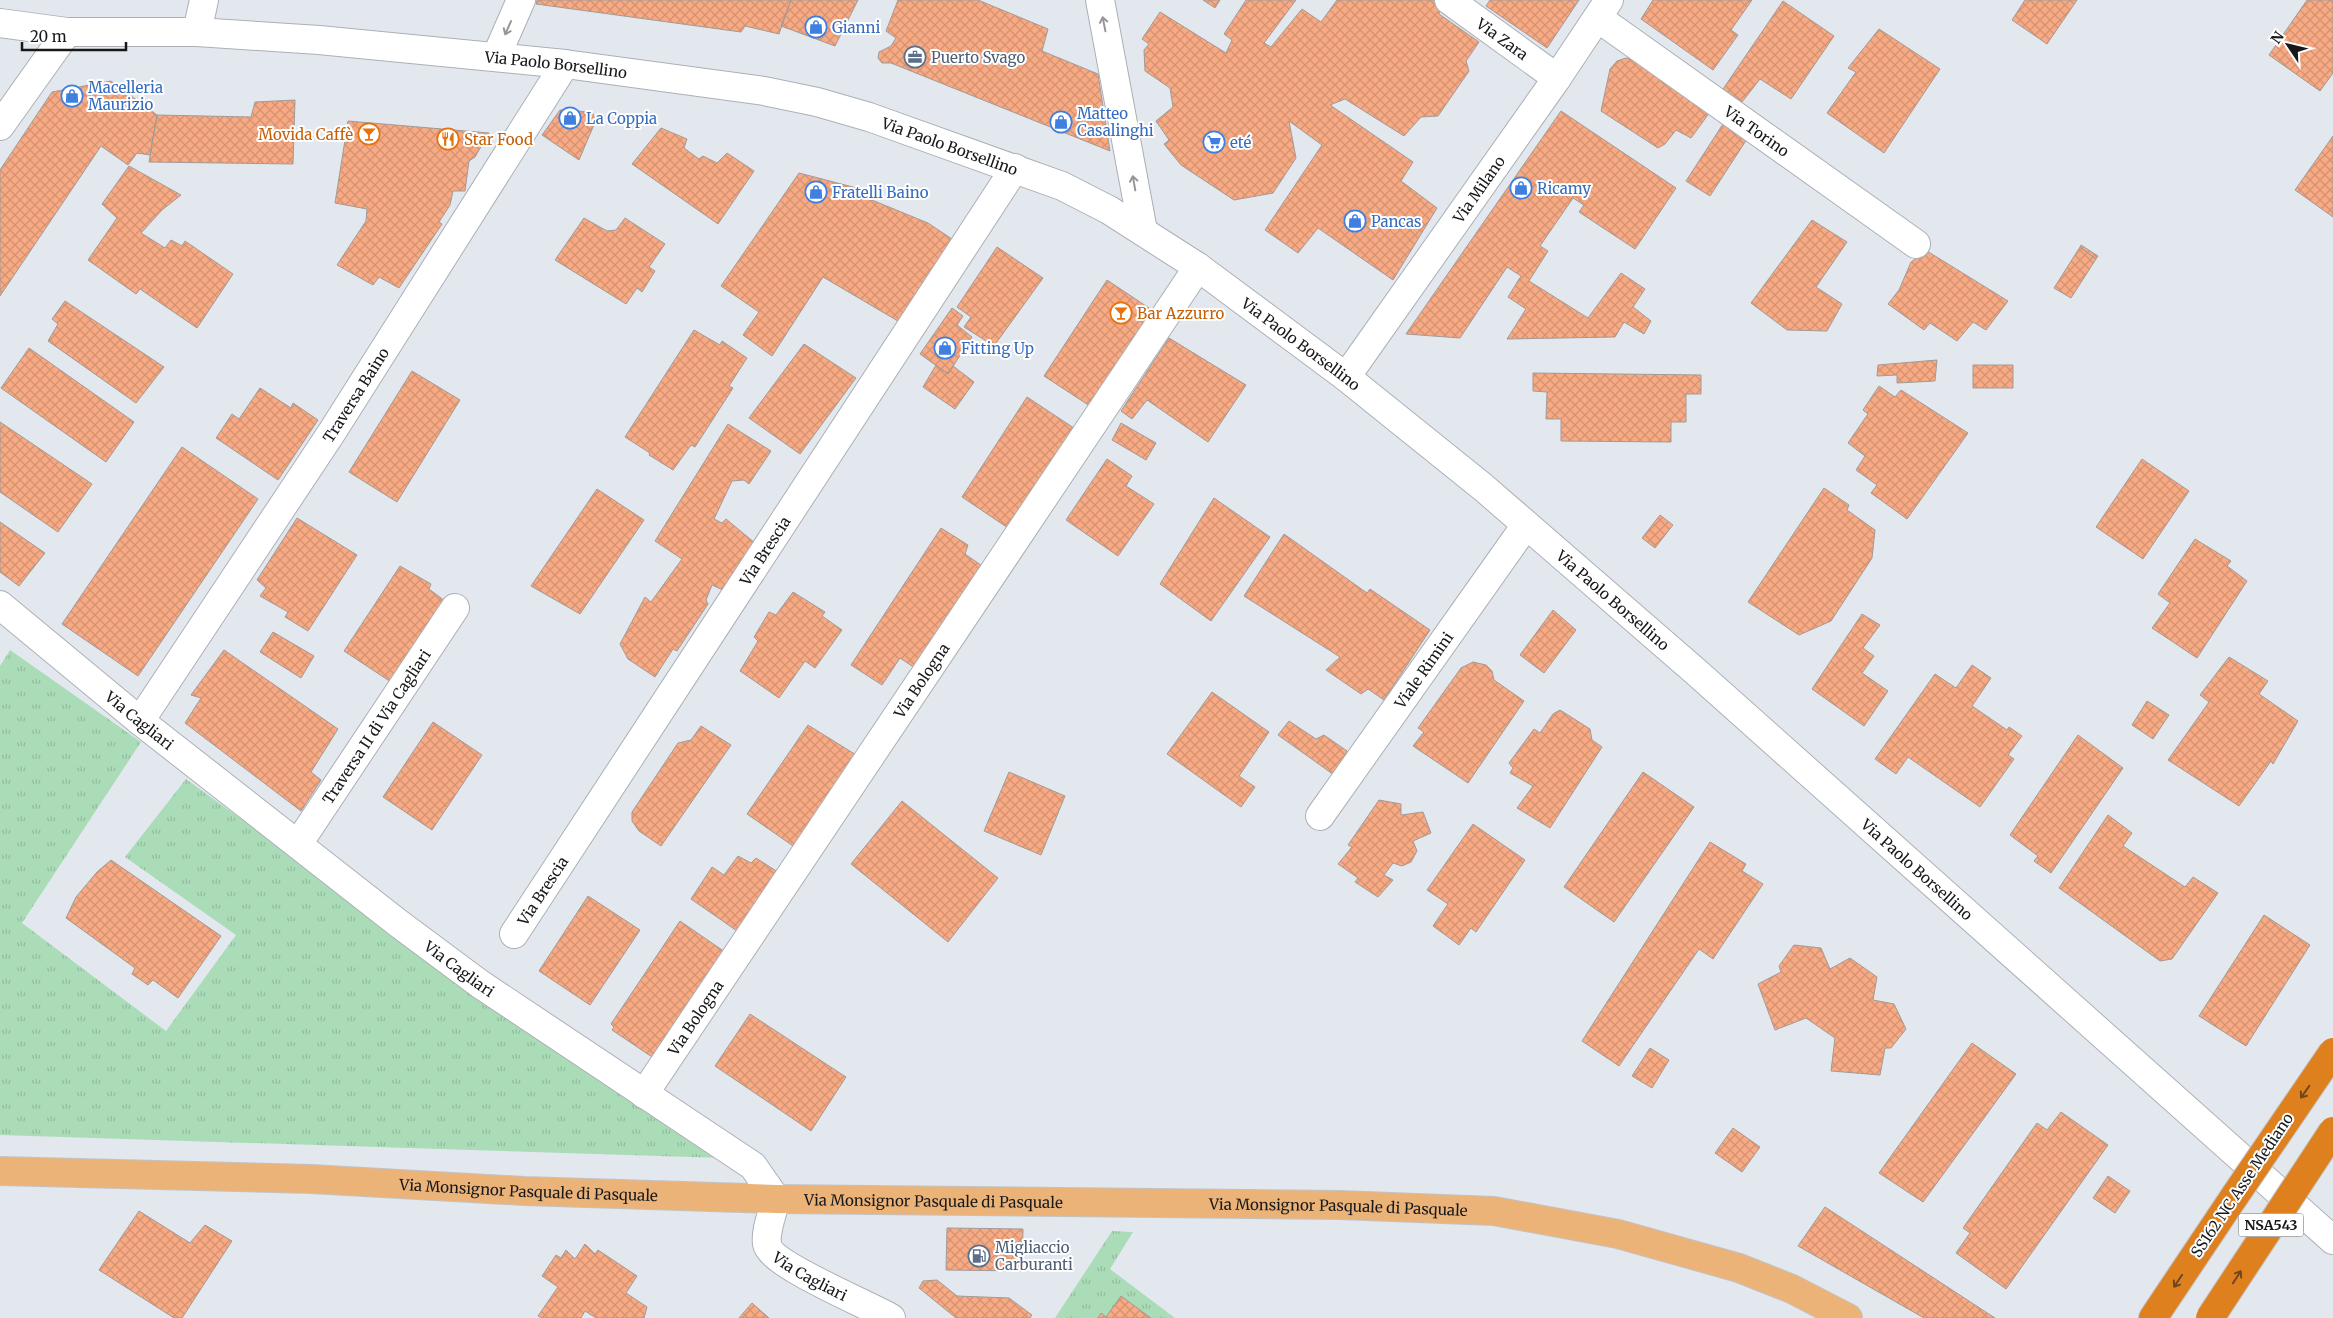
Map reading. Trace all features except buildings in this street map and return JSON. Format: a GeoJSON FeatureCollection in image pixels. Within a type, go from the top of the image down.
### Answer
{"type":"FeatureCollection","features":[{"type":"Feature","properties":{"kind":"highway","name":"SS162 NC Asse Mediano"},"geometry":{"type":"LineString","coordinates":[[2153,1318],[2333,1052]]}},
{"type":"Feature","properties":{"kind":"highway","name":"NSA543"},"geometry":{"type":"LineString","coordinates":[[2210,1318],[2333,1131]]}},
{"type":"Feature","properties":{"kind":"main road","name":"Via Monsignor Pasquale di Pasquale"},"geometry":{"type":"LineString","coordinates":[[0,1171],[311,1179],[524,1191],[776,1199],[1349,1205],[1494,1211],[1618,1234],[1739,1268],[1792,1289],[1848,1318]]}},
{"type":"Feature","properties":{"kind":"street"},"geometry":{"type":"LineString","coordinates":[[197,32],[204,0]]}},
{"type":"Feature","properties":{"kind":"street"},"geometry":{"type":"LineString","coordinates":[[496,57],[521,0]]}},
{"type":"Feature","properties":{"kind":"street"},"geometry":{"type":"LineString","coordinates":[[1100,0],[1143,231]]}},
{"type":"Feature","properties":{"kind":"street","name":"Via Zara"},"geometry":{"type":"LineString","coordinates":[[1449,0],[1557,78]]}},
{"type":"Feature","properties":{"kind":"street","name":"Via Milano"},"geometry":{"type":"LineString","coordinates":[[1346,377],[1604,9]]}},
{"type":"Feature","properties":{"kind":"street","name":"Via Torino"},"geometry":{"type":"LineString","coordinates":[[1604,9],[1916,244]]}},
{"type":"Feature","properties":{"kind":"street","name":"Via Paolo Borsellino"},"geometry":{"type":"LineString","coordinates":[[0,23],[67,32],[197,32],[319,40],[565,64],[764,92],[817,102],[869,117],[1062,186],[1109,210],[1198,267],[1346,377],[1484,488],[1695,671],[2333,1240]]}},
{"type":"Feature","properties":{"kind":"street"},"geometry":{"type":"LineString","coordinates":[[0,126],[67,32]]}},
{"type":"Feature","properties":{"kind":"street","name":"Traversa Baino"},"geometry":{"type":"LineString","coordinates":[[140,721],[332,432],[565,64]]}},
{"type":"Feature","properties":{"kind":"street","name":"Via Brescia"},"geometry":{"type":"LineString","coordinates":[[514,934],[1015,168]]}},
{"type":"Feature","properties":{"kind":"street","name":"Via Bologna"},"geometry":{"type":"LineString","coordinates":[[644,1094],[1198,267]]}},
{"type":"Feature","properties":{"kind":"street","name":"Viale Rimini"},"geometry":{"type":"LineString","coordinates":[[1320,816],[1526,525]]}},
{"type":"Feature","properties":{"kind":"street","name":"Via Cagliari"},"geometry":{"type":"LineString","coordinates":[[0,605],[140,721],[480,984],[753,1166],[776,1199],[767,1239],[771,1251],[806,1276],[869,1305],[891,1318]]}},
{"type":"Feature","properties":{"kind":"street","name":"Traversa II di Via Cagliari"},"geometry":{"type":"LineString","coordinates":[[298,844],[456,608]]}},
{"type":"Feature","properties":{"kind":"green space"},"geometry":{"type":"Polygon","coordinates":[[[10,650],[141,742],[22,923],[166,1031],[236,935],[125,857],[186,779],[460,979],[723,1158],[0,1135],[0,666],[10,650]]]}},
{"type":"Feature","properties":{"kind":"green space"},"geometry":{"type":"Polygon","coordinates":[[[1112,1231],[1133,1232],[1110,1269],[1175,1318],[1055,1318],[1112,1231]]]}},
{"type":"Feature","properties":{"kind":"place","name":"Gianni"},"geometry":{"type":"Point","coordinates":[816,27]}},
{"type":"Feature","properties":{"kind":"place","name":"Puerto Svago"},"geometry":{"type":"Point","coordinates":[915,57]}},
{"type":"Feature","properties":{"kind":"place","name":"Macelleria Maurizio"},"geometry":{"type":"Point","coordinates":[72,96]}},
{"type":"Feature","properties":{"kind":"place","name":"La Coppia"},"geometry":{"type":"Point","coordinates":[570,118]}},
{"type":"Feature","properties":{"kind":"place","name":"Matteo Casalinghi"},"geometry":{"type":"Point","coordinates":[1061,122]}},
{"type":"Feature","properties":{"kind":"place","name":"Movida Caffè"},"geometry":{"type":"Point","coordinates":[369,134]}},
{"type":"Feature","properties":{"kind":"place","name":"Star Food"},"geometry":{"type":"Point","coordinates":[448,139]}},
{"type":"Feature","properties":{"kind":"place","name":"eté"},"geometry":{"type":"Point","coordinates":[1214,142]}},
{"type":"Feature","properties":{"kind":"place","name":"Ricamy"},"geometry":{"type":"Point","coordinates":[1521,188]}},
{"type":"Feature","properties":{"kind":"place","name":"Fratelli Baino"},"geometry":{"type":"Point","coordinates":[816,192]}},
{"type":"Feature","properties":{"kind":"place","name":"Pancas"},"geometry":{"type":"Point","coordinates":[1355,221]}},
{"type":"Feature","properties":{"kind":"place","name":"Bar Azzurro"},"geometry":{"type":"Point","coordinates":[1121,313]}},
{"type":"Feature","properties":{"kind":"place","name":"Fitting Up"},"geometry":{"type":"Point","coordinates":[945,348]}},
{"type":"Feature","properties":{"kind":"place","name":"Migliaccio Carburanti"},"geometry":{"type":"Point","coordinates":[979,1256]}}]}
